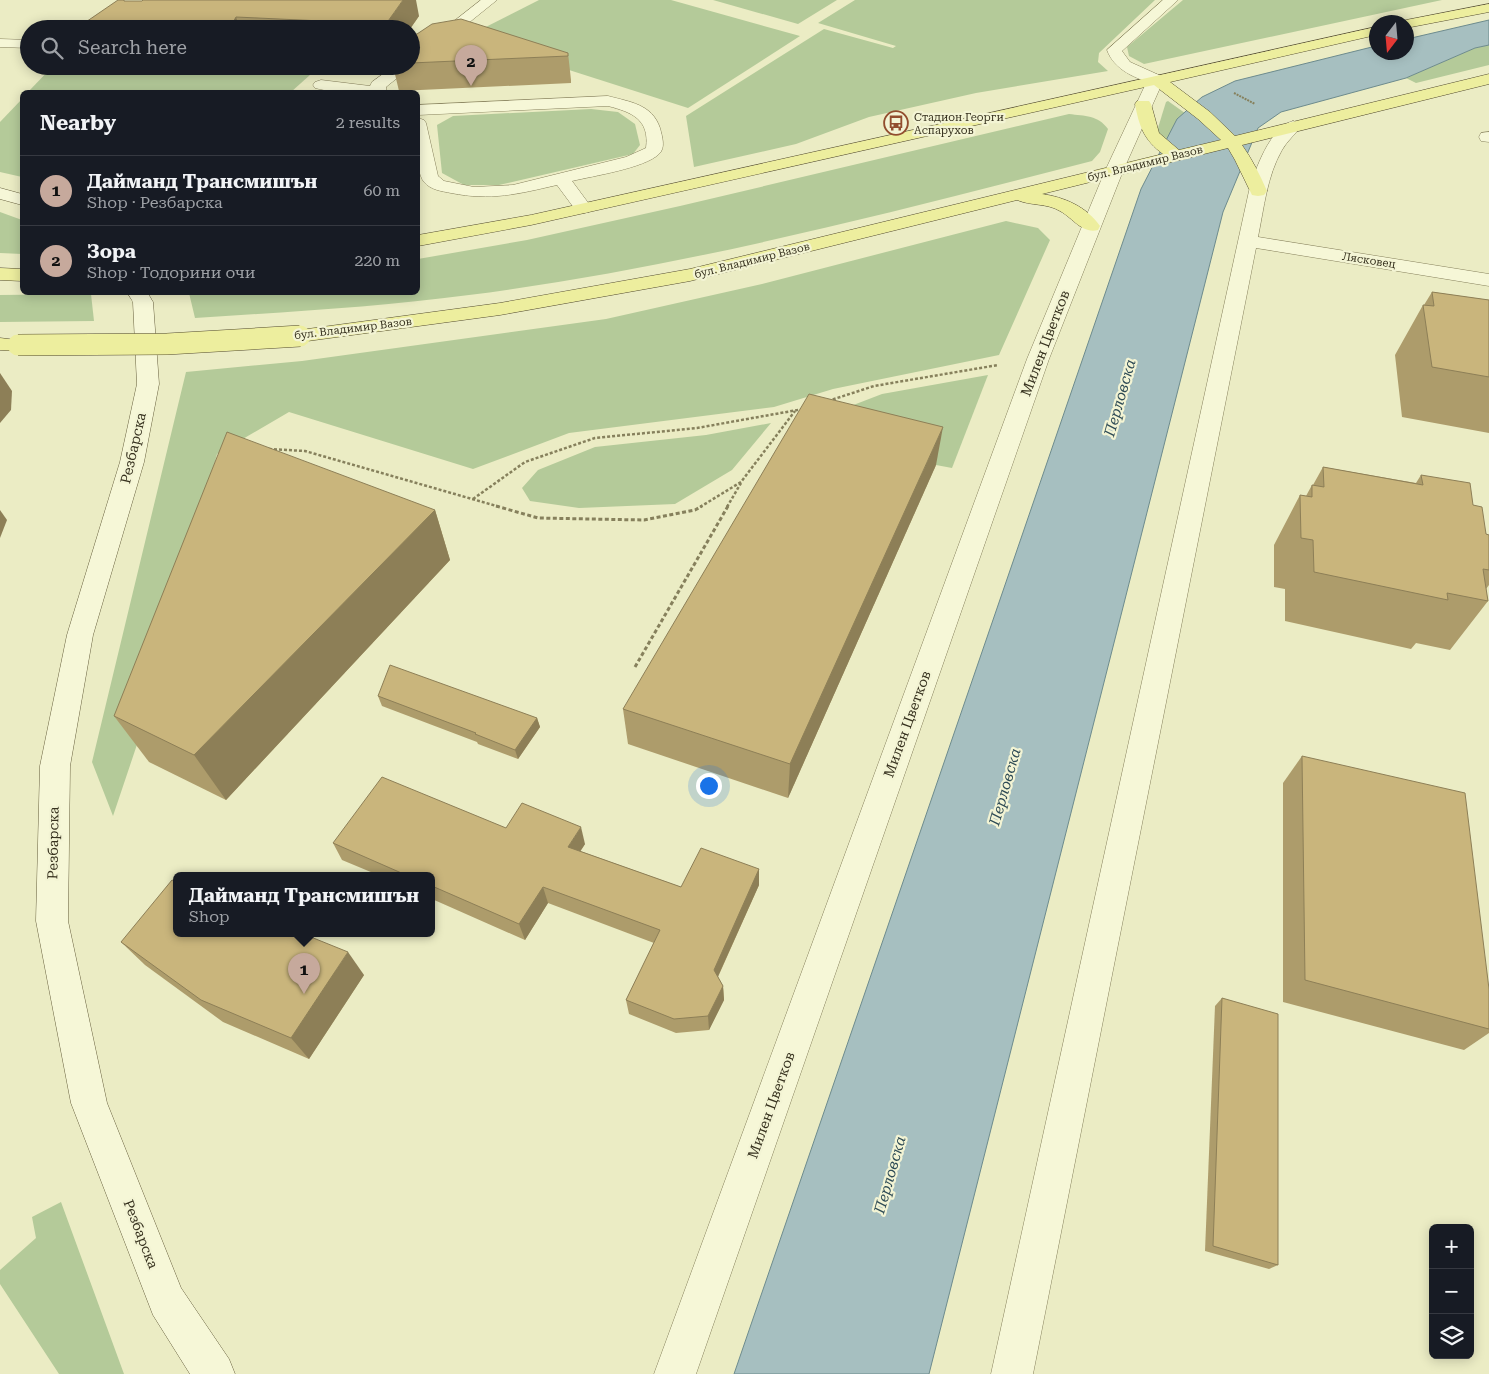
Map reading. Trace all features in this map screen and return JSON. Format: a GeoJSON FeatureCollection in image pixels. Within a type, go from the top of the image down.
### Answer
{"type":"FeatureCollection","features":[{"type":"Feature","properties":{"kind":"main road"},"geometry":{"type":"LineString","coordinates":[[1414,22],[1489,8]]}},
{"type":"Feature","properties":{"kind":"main road"},"geometry":{"type":"LineString","coordinates":[[420,241],[531,220],[1369,32]]}},
{"type":"Feature","properties":{"kind":"main road"},"geometry":{"type":"LineString","coordinates":[[1156,79],[1196,108],[1230,141],[1243,158],[1258,191]]}},
{"type":"Feature","properties":{"kind":"main road","name":"бул. Владимир Вазов"},"geometry":{"type":"LineString","coordinates":[[9,345],[167,344],[300,336],[500,309],[690,275],[1489,79]]}},
{"type":"Feature","properties":{"kind":"main road"},"geometry":{"type":"LineString","coordinates":[[1143,104],[1149,132],[1157,143],[1175,155]]}},
{"type":"Feature","properties":{"kind":"main road"},"geometry":{"type":"LineString","coordinates":[[1013,195],[1059,202],[1074,210],[1091,226]]}},
{"type":"Feature","properties":{"kind":"main road"},"geometry":{"type":"LineString","coordinates":[[0,274],[20,275]]}},
{"type":"Feature","properties":{"kind":"street"},"geometry":{"type":"LineString","coordinates":[[420,54],[490,0]]}},
{"type":"Feature","properties":{"kind":"street"},"geometry":{"type":"LineString","coordinates":[[1156,79],[1128,67],[1115,58],[1114,50],[1171,0]]}},
{"type":"Feature","properties":{"kind":"street"},"geometry":{"type":"LineString","coordinates":[[0,43],[20,44]]}},
{"type":"Feature","properties":{"kind":"street"},"geometry":{"type":"LineString","coordinates":[[378,90],[378,86],[383,80],[390,75]]}},
{"type":"Feature","properties":{"kind":"street","name":"Милен Цветков"},"geometry":{"type":"LineString","coordinates":[[675,1374],[1038,359],[1114,171],[1156,79]]}},
{"type":"Feature","properties":{"kind":"street"},"geometry":{"type":"LineString","coordinates":[[321,85],[362,90]]}},
{"type":"Feature","properties":{"kind":"street"},"geometry":{"type":"LineString","coordinates":[[420,121],[608,101],[636,109],[650,120],[656,145],[653,151],[632,161],[513,190],[495,192],[467,191],[438,185],[430,178],[420,130]]}},
{"type":"Feature","properties":{"kind":"street"},"geometry":{"type":"LineString","coordinates":[[1012,1374],[1258,191],[1267,159],[1280,139],[1293,126]]}},
{"type":"Feature","properties":{"kind":"street"},"geometry":{"type":"LineString","coordinates":[[561,178],[583,208]]}},
{"type":"Feature","properties":{"kind":"street"},"geometry":{"type":"LineString","coordinates":[[0,193],[20,199]]}},
{"type":"Feature","properties":{"kind":"street","name":"Лясковец"},"geometry":{"type":"LineString","coordinates":[[1249,241],[1489,280]]}},
{"type":"Feature","properties":{"kind":"street","name":"Резбарска"},"geometry":{"type":"LineString","coordinates":[[139,295],[143,302],[148,384],[132,462],[80,635],[55,766],[52,921],[89,1103],[167,1301],[214,1374]]}},
{"type":"Feature","properties":{"kind":"path"},"geometry":{"type":"LineString","coordinates":[[1232,91],[1255,105]]}},
{"type":"Feature","properties":{"kind":"path"},"geometry":{"type":"LineString","coordinates":[[822,403],[874,386],[1038,359]]}},
{"type":"Feature","properties":{"kind":"path"},"geometry":{"type":"LineString","coordinates":[[472,499],[526,462],[595,438],[697,428],[804,408]]}},
{"type":"Feature","properties":{"kind":"path"},"geometry":{"type":"LineString","coordinates":[[635,667],[741,482],[795,411]]}},
{"type":"Feature","properties":{"kind":"path"},"geometry":{"type":"LineString","coordinates":[[266,448],[305,451],[538,518],[644,520],[695,510],[741,482]]}},
{"type":"Feature","properties":{"kind":"green space"},"geometry":{"type":"Polygon","coordinates":[[[539,0],[671,0],[800,36],[688,108],[466,37],[539,0]]]}},
{"type":"Feature","properties":{"kind":"green space"},"geometry":{"type":"Polygon","coordinates":[[[713,0],[837,0],[798,24],[713,0]]]}},
{"type":"Feature","properties":{"kind":"green space"},"geometry":{"type":"Polygon","coordinates":[[[855,0],[1155,0],[1099,53],[1098,62],[1108,71],[976,93],[869,117],[796,144],[694,167],[686,116],[824,29],[893,48],[896,46],[818,23],[855,0]]]}},
{"type":"Feature","properties":{"kind":"green space"},"geometry":{"type":"Polygon","coordinates":[[[1183,0],[1442,0],[1144,64],[1129,56],[1127,47],[1183,0]]]}},
{"type":"Feature","properties":{"kind":"green space"},"geometry":{"type":"Polygon","coordinates":[[[1489,45],[1489,65],[1416,83],[1406,78],[1475,48],[1489,45]]]}},
{"type":"Feature","properties":{"kind":"green space"},"geometry":{"type":"Polygon","coordinates":[[[44,75],[310,75],[293,90],[30,90],[44,75]]]}},
{"type":"Feature","properties":{"kind":"green space"},"geometry":{"type":"Polygon","coordinates":[[[20,101],[20,177],[0,172],[0,122],[20,101]]]}},
{"type":"Feature","properties":{"kind":"green space"},"geometry":{"type":"Polygon","coordinates":[[[1168,101],[1196,121],[1167,142],[1157,131],[1166,102],[1168,101]]]}},
{"type":"Feature","properties":{"kind":"green space"},"geometry":{"type":"Polygon","coordinates":[[[591,109],[618,112],[635,124],[640,145],[633,154],[499,185],[464,185],[442,173],[437,125],[453,116],[591,109]]]}},
{"type":"Feature","properties":{"kind":"green space"},"geometry":{"type":"Polygon","coordinates":[[[1069,114],[1095,119],[1104,124],[1108,129],[1100,152],[1092,161],[860,220],[705,255],[626,270],[548,284],[401,303],[195,318],[189,295],[420,295],[420,259],[527,240],[680,206],[1069,114]]]}},
{"type":"Feature","properties":{"kind":"green space"},"geometry":{"type":"Polygon","coordinates":[[[0,212],[20,219],[20,254],[0,253],[0,212]]]}},
{"type":"Feature","properties":{"kind":"green space"},"geometry":{"type":"Polygon","coordinates":[[[1006,221],[1038,228],[1050,240],[999,355],[833,389],[774,407],[569,433],[473,469],[289,412],[217,454],[156,688],[113,816],[92,762],[186,372],[302,361],[606,319],[762,284],[1006,221]]]}},
{"type":"Feature","properties":{"kind":"green space"},"geometry":{"type":"Polygon","coordinates":[[[0,295],[91,295],[94,321],[0,322],[0,295]]]}},
{"type":"Feature","properties":{"kind":"green space"},"geometry":{"type":"Polygon","coordinates":[[[988,375],[952,468],[936,465],[830,414],[882,394],[988,375]]]}},
{"type":"Feature","properties":{"kind":"green space"},"geometry":{"type":"Polygon","coordinates":[[[771,423],[732,470],[675,504],[579,508],[530,501],[522,488],[538,470],[595,447],[706,435],[771,423]]]}},
{"type":"Feature","properties":{"kind":"green space"},"geometry":{"type":"Polygon","coordinates":[[[61,1202],[124,1374],[59,1374],[0,1284],[0,1270],[36,1238],[32,1217],[61,1202]]]}},
{"type":"Feature","properties":{"kind":"water","name":"Перловска"},"geometry":{"type":"Polygon","coordinates":[[[1489,20],[1489,45],[1475,48],[1406,78],[1281,112],[1258,128],[1223,212],[929,1374],[734,1374],[1141,189],[1177,119],[1202,97],[1235,81],[1369,48],[1369,60],[1414,60],[1414,37],[1489,20]]]}},
{"type":"Feature","properties":{"kind":"building"},"geometry":{"type":"Polygon","coordinates":[[[118,0],[403,0],[389,20],[300,20],[236,17],[234,20],[89,20],[118,0]]]}},
{"type":"Feature","properties":{"kind":"building"},"geometry":{"type":"Polygon","coordinates":[[[461,19],[568,53],[568,56],[420,63],[420,32],[432,24],[461,19]]]}},
{"type":"Feature","properties":{"kind":"building"},"geometry":{"type":"Polygon","coordinates":[[[1432,292],[1489,300],[1489,377],[1432,367],[1423,305],[1434,306],[1432,292]]]}},
{"type":"Feature","properties":{"kind":"building"},"geometry":{"type":"Polygon","coordinates":[[[809,394],[943,427],[790,764],[623,709],[809,394]]]}},
{"type":"Feature","properties":{"kind":"building"},"geometry":{"type":"Polygon","coordinates":[[[227,432],[435,510],[194,755],[114,716],[227,432]]]}},
{"type":"Feature","properties":{"kind":"building"},"geometry":{"type":"Polygon","coordinates":[[[1323,467],[1423,485],[1421,475],[1470,483],[1473,505],[1482,507],[1486,534],[1489,535],[1489,570],[1483,569],[1488,601],[1447,593],[1448,600],[1314,572],[1313,540],[1301,538],[1300,495],[1312,497],[1312,485],[1324,487],[1323,467]]]}},
{"type":"Feature","properties":{"kind":"building"},"geometry":{"type":"Polygon","coordinates":[[[390,665],[537,718],[515,750],[476,733],[378,696],[390,665]]]}},
{"type":"Feature","properties":{"kind":"building"},"geometry":{"type":"Polygon","coordinates":[[[1302,756],[1465,793],[1489,989],[1489,1029],[1305,980],[1302,756]]]}},
{"type":"Feature","properties":{"kind":"building"},"geometry":{"type":"Polygon","coordinates":[[[382,777],[506,828],[522,803],[581,827],[568,847],[681,887],[701,848],[759,869],[714,970],[723,986],[708,1016],[674,1019],[626,1000],[660,930],[543,887],[519,924],[435,887],[435,872],[399,872],[333,843],[382,777]]]}},
{"type":"Feature","properties":{"kind":"building"},"geometry":{"type":"Polygon","coordinates":[[[172,880],[173,937],[311,937],[348,952],[291,1038],[201,1000],[121,942],[172,880]]]}},
{"type":"Feature","properties":{"kind":"building"},"geometry":{"type":"Polygon","coordinates":[[[1222,998],[1278,1014],[1278,1265],[1213,1246],[1222,998]]]}},
{"type":"Feature","properties":{"kind":"place","name":"Зора"},"geometry":{"type":"Point","coordinates":[471,86]}},
{"type":"Feature","properties":{"kind":"place","name":"Стадион Георги Аспарухов"},"geometry":{"type":"Point","coordinates":[896,123]}},
{"type":"Feature","properties":{"kind":"place","name":"Дайманд Трансмишън"},"geometry":{"type":"Point","coordinates":[304,994]}}]}
